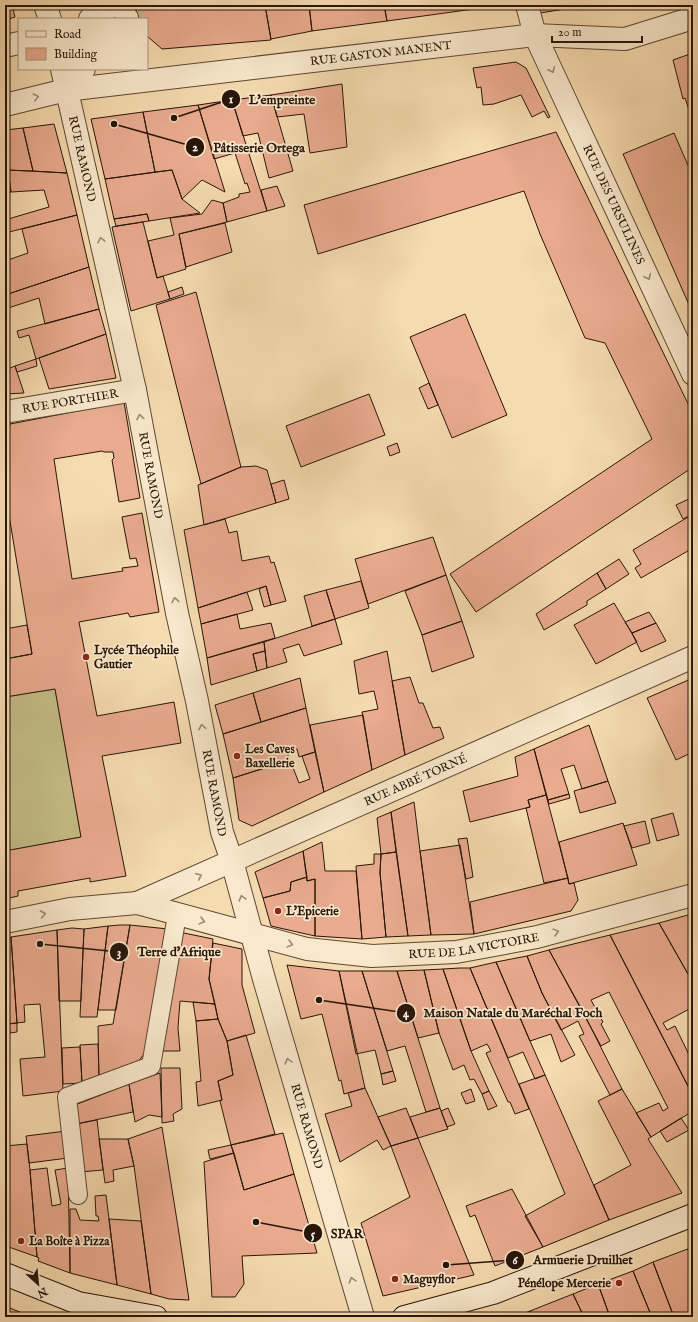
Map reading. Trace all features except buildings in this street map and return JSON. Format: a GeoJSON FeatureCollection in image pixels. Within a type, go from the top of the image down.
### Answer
{"type":"FeatureCollection","features":[{"type":"Feature","properties":{"kind":"street"},"geometry":{"type":"LineString","coordinates":[[46,5],[50,18]]}},
{"type":"Feature","properties":{"kind":"street","name":"RUE DES URSULINES"},"geometry":{"type":"LineString","coordinates":[[527,5],[535,35],[693,374]]}},
{"type":"Feature","properties":{"kind":"street"},"geometry":{"type":"LineString","coordinates":[[96,18],[122,14]]}},
{"type":"Feature","properties":{"kind":"street","name":"RUE GASTON MANENT"},"geometry":{"type":"LineString","coordinates":[[5,105],[66,90],[535,35],[625,39],[693,18]]}},
{"type":"Feature","properties":{"kind":"street"},"geometry":{"type":"LineString","coordinates":[[5,46],[18,43]]}},
{"type":"Feature","properties":{"kind":"street","name":"RUE RAMOND"},"geometry":{"type":"LineString","coordinates":[[62,70],[135,390],[177,613],[197,701],[222,832],[232,861],[252,935],[363,1317]]}},
{"type":"Feature","properties":{"kind":"street"},"geometry":{"type":"LineString","coordinates":[[66,90],[83,70]]}},
{"type":"Feature","properties":{"kind":"street","name":"RUE PORTHIER"},"geometry":{"type":"LineString","coordinates":[[5,412],[135,390]]}},
{"type":"Feature","properties":{"kind":"street","name":"RUE ABBÉ TORNÉ"},"geometry":{"type":"LineString","coordinates":[[5,922],[70,909],[137,903],[693,658]]}},
{"type":"Feature","properties":{"kind":"street","name":"RUE DE LA VICTOIRE"},"geometry":{"type":"LineString","coordinates":[[252,935],[307,949],[372,956],[456,952],[537,937],[693,895]]}},
{"type":"Feature","properties":{"kind":"street","name":"RUE ABBÉ TORNÉ"},"geometry":{"type":"LineString","coordinates":[[137,903],[252,935]]}},
{"type":"Feature","properties":{"kind":"street"},"geometry":{"type":"LineString","coordinates":[[404,1317],[493,1292],[693,1215]]}},
{"type":"Feature","properties":{"kind":"street"},"geometry":{"type":"LineString","coordinates":[[5,1274],[78,1303],[156,1317]]}},
{"type":"Feature","properties":{"kind":"lane"},"geometry":{"type":"LineString","coordinates":[[78,1195],[67,1097],[152,1066],[177,915]]}},
{"type":"Feature","properties":{"kind":"shaded area"},"geometry":{"type":"Polygon","coordinates":[[[55,689],[81,837],[5,851],[5,697],[55,689]]]}},
{"type":"Feature","properties":{"kind":"tunnel"},"geometry":{"type":"LineString","coordinates":[[127,18],[136,5]]}},
{"type":"Feature","properties":{"kind":"place","name":"L'empreinte"},"geometry":{"type":"Point","coordinates":[174,118]}},
{"type":"Feature","properties":{"kind":"place","name":"Pâtisserie Ortega"},"geometry":{"type":"Point","coordinates":[114,124]}},
{"type":"Feature","properties":{"kind":"place","name":"Lycée Théophile Gautier"},"geometry":{"type":"Point","coordinates":[86,657]}},
{"type":"Feature","properties":{"kind":"place","name":"Les Caves Baxellerie"},"geometry":{"type":"Point","coordinates":[237,756]}},
{"type":"Feature","properties":{"kind":"place","name":"L'Epicerie"},"geometry":{"type":"Point","coordinates":[278,911]}},
{"type":"Feature","properties":{"kind":"place","name":"Terre d'Afrique"},"geometry":{"type":"Point","coordinates":[40,944]}},
{"type":"Feature","properties":{"kind":"place","name":"Maison Natale du Maréchal Foch"},"geometry":{"type":"Point","coordinates":[319,1000]}},
{"type":"Feature","properties":{"kind":"place","name":"SPAR"},"geometry":{"type":"Point","coordinates":[256,1222]}},
{"type":"Feature","properties":{"kind":"place","name":"La Boîte à Pizza"},"geometry":{"type":"Point","coordinates":[21,1241]}},
{"type":"Feature","properties":{"kind":"place","name":"Armuerie Druilhet"},"geometry":{"type":"Point","coordinates":[446,1265]}},
{"type":"Feature","properties":{"kind":"place","name":"Maguyflor"},"geometry":{"type":"Point","coordinates":[395,1279]}},
{"type":"Feature","properties":{"kind":"place","name":"Pénélope Mercerie"},"geometry":{"type":"Point","coordinates":[619,1283]}}]}
